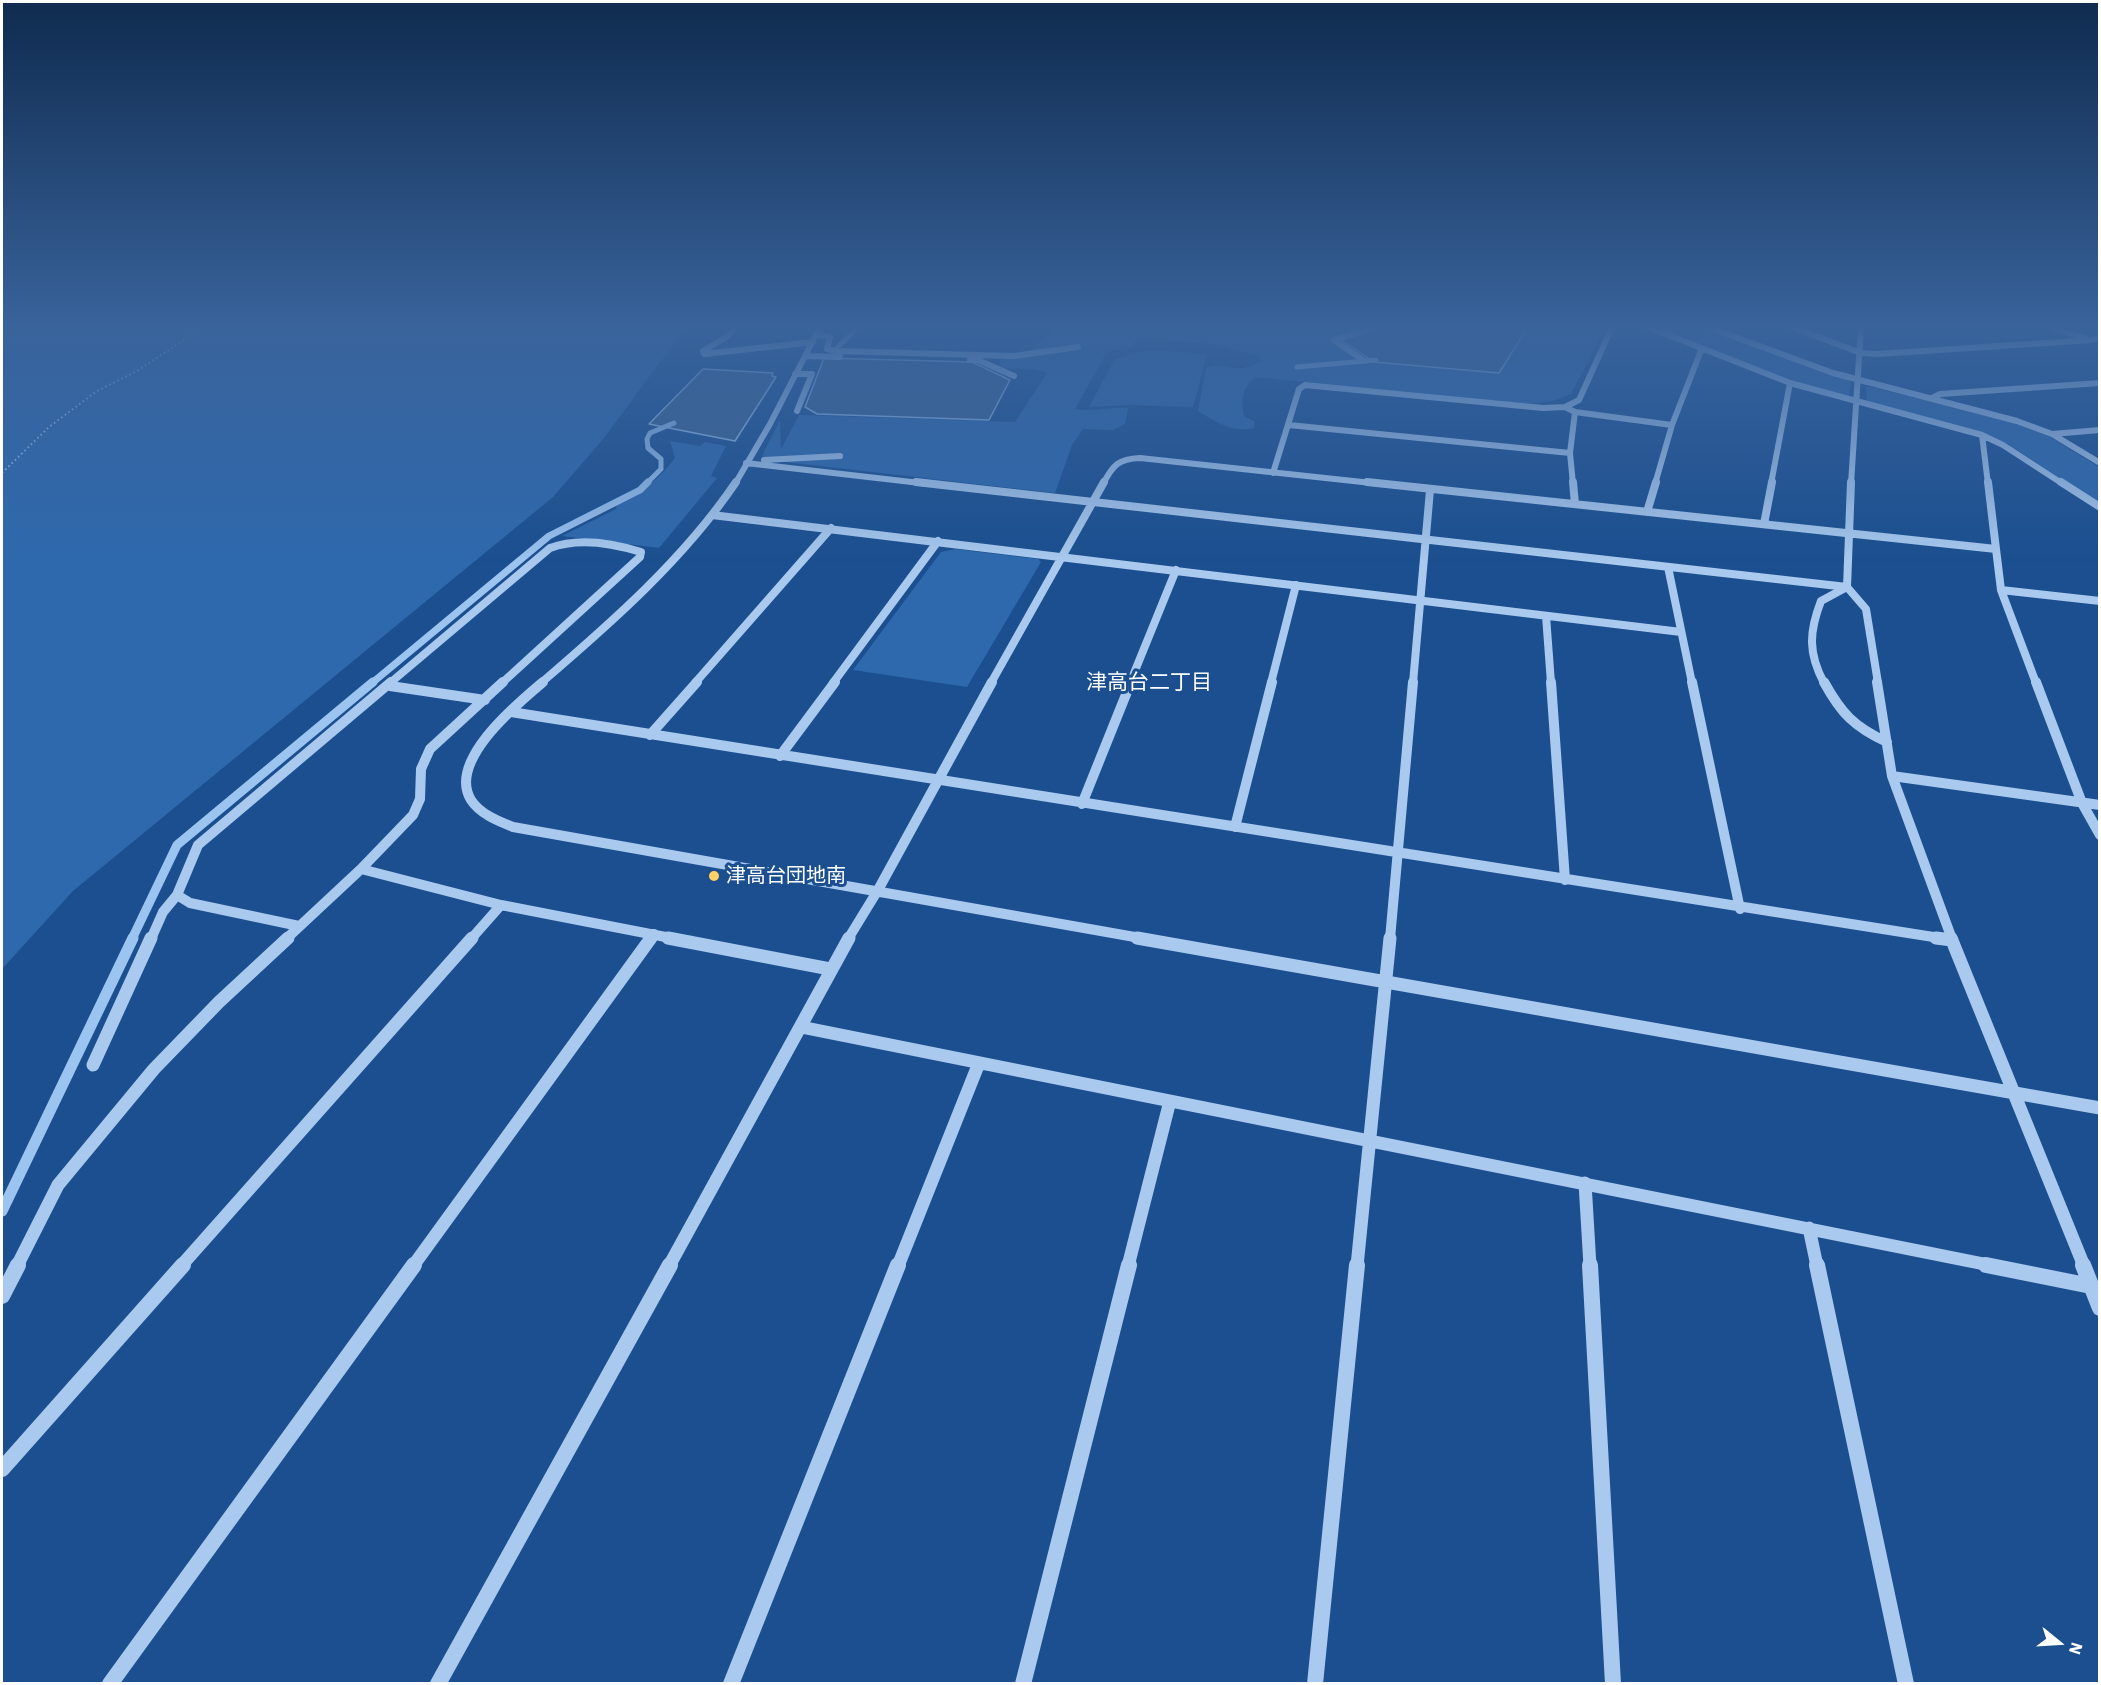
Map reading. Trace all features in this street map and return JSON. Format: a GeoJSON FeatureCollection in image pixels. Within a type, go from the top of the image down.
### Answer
{"type":"FeatureCollection","features":[{"type":"Feature","properties":{"kind":"street"},"geometry":{"type":"LineString","coordinates":[[778,406],[746,463],[712,515],[641,590],[511,712],[475,752],[467,774],[469,795],[482,814],[513,827],[2100,1108]]}},
{"type":"Feature","properties":{"kind":"street"},"geometry":{"type":"LineString","coordinates":[[796,411],[798,406]]}},
{"type":"Feature","properties":{"kind":"street"},"geometry":{"type":"LineString","coordinates":[[1273,473],[1294,406]]}},
{"type":"Feature","properties":{"kind":"street"},"geometry":{"type":"LineString","coordinates":[[1519,406],[1543,408],[1568,406]]}},
{"type":"Feature","properties":{"kind":"street"},"geometry":{"type":"LineString","coordinates":[[1647,512],[1680,406]]}},
{"type":"Feature","properties":{"kind":"street"},"geometry":{"type":"LineString","coordinates":[[1764,524],[1786,406]]}},
{"type":"Feature","properties":{"kind":"street"},"geometry":{"type":"LineString","coordinates":[[1858,406],[1848,533],[1847,587],[1866,609],[1892,776],[1952,940],[2016,1094],[2100,1308]]}},
{"type":"Feature","properties":{"kind":"street"},"geometry":{"type":"LineString","coordinates":[[1872,406],[1982,435],[2002,445],[2100,507]]}},
{"type":"Feature","properties":{"kind":"street"},"geometry":{"type":"LineString","coordinates":[[1960,406],[2017,421],[2052,434],[2100,463]]}},
{"type":"Feature","properties":{"kind":"street"},"geometry":{"type":"LineString","coordinates":[[1565,407],[1575,412],[1672,425]]}},
{"type":"Feature","properties":{"kind":"street"},"geometry":{"type":"LineString","coordinates":[[1575,412],[1570,453],[1575,504]]}},
{"type":"Feature","properties":{"kind":"street"},"geometry":{"type":"LineString","coordinates":[[1289,425],[1570,453]]}},
{"type":"Feature","properties":{"kind":"street"},"geometry":{"type":"LineString","coordinates":[[2052,434],[2100,430]]}},
{"type":"Feature","properties":{"kind":"street"},"geometry":{"type":"LineString","coordinates":[[1982,435],[2001,590],[2082,802],[2100,835]]}},
{"type":"Feature","properties":{"kind":"street"},"geometry":{"type":"LineString","coordinates":[[746,463],[840,456]]}},
{"type":"Feature","properties":{"kind":"street"},"geometry":{"type":"LineString","coordinates":[[438,1683],[801,1027],[830,969],[878,890],[936,781],[1114,464],[1124,459],[1273,473],[1996,549]]}},
{"type":"Feature","properties":{"kind":"street"},"geometry":{"type":"LineString","coordinates":[[746,463],[1847,587]]}},
{"type":"Feature","properties":{"kind":"street"},"geometry":{"type":"LineString","coordinates":[[1315,1683],[1386,981],[1430,490]]}},
{"type":"Feature","properties":{"kind":"street"},"geometry":{"type":"LineString","coordinates":[[712,515],[1681,632]]}},
{"type":"Feature","properties":{"kind":"street"},"geometry":{"type":"LineString","coordinates":[[650,735],[831,528]]}},
{"type":"Feature","properties":{"kind":"street"},"geometry":{"type":"LineString","coordinates":[[780,756],[938,541]]}},
{"type":"Feature","properties":{"kind":"street"},"geometry":{"type":"LineString","coordinates":[[2,1296],[58,1185],[154,1069],[413,815],[420,799],[421,769],[430,749],[640,557],[641,552],[576,542],[560,542],[550,548],[390,686],[198,845],[177,895],[163,912],[93,1065]]}},
{"type":"Feature","properties":{"kind":"street"},"geometry":{"type":"LineString","coordinates":[[1668,567],[1740,909]]}},
{"type":"Feature","properties":{"kind":"street"},"geometry":{"type":"LineString","coordinates":[[1082,804],[1176,570]]}},
{"type":"Feature","properties":{"kind":"street"},"geometry":{"type":"LineString","coordinates":[[1235,828],[1296,585]]}},
{"type":"Feature","properties":{"kind":"street"},"geometry":{"type":"LineString","coordinates":[[1847,587],[1821,601],[1813,622],[1810,646],[1820,675],[1841,709],[1861,730],[1887,742]]}},
{"type":"Feature","properties":{"kind":"street"},"geometry":{"type":"LineString","coordinates":[[2001,590],[2100,601]]}},
{"type":"Feature","properties":{"kind":"street"},"geometry":{"type":"LineString","coordinates":[[1546,616],[1565,880]]}},
{"type":"Feature","properties":{"kind":"street"},"geometry":{"type":"LineString","coordinates":[[390,686],[485,700]]}},
{"type":"Feature","properties":{"kind":"street"},"geometry":{"type":"LineString","coordinates":[[511,712],[1740,909],[1952,940]]}},
{"type":"Feature","properties":{"kind":"street"},"geometry":{"type":"LineString","coordinates":[[1892,776],[2100,805]]}},
{"type":"Feature","properties":{"kind":"street"},"geometry":{"type":"LineString","coordinates":[[361,868],[501,905],[830,969]]}},
{"type":"Feature","properties":{"kind":"street"},"geometry":{"type":"LineString","coordinates":[[177,895],[190,903],[298,926]]}},
{"type":"Feature","properties":{"kind":"street"},"geometry":{"type":"LineString","coordinates":[[2,1469],[501,905]]}},
{"type":"Feature","properties":{"kind":"street"},"geometry":{"type":"LineString","coordinates":[[110,1683],[654,934]]}},
{"type":"Feature","properties":{"kind":"street"},"geometry":{"type":"LineString","coordinates":[[801,1027],[1369,1139],[2091,1286]]}},
{"type":"Feature","properties":{"kind":"street"},"geometry":{"type":"LineString","coordinates":[[730,1683],[979,1063]]}},
{"type":"Feature","properties":{"kind":"street"},"geometry":{"type":"LineString","coordinates":[[1023,1683],[1170,1101]]}},
{"type":"Feature","properties":{"kind":"street"},"geometry":{"type":"LineString","coordinates":[[1585,1183],[1613,1683]]}},
{"type":"Feature","properties":{"kind":"street"},"geometry":{"type":"LineString","coordinates":[[1809,1228],[1906,1683]]}},
{"type":"Feature","properties":{"kind":"path"},"geometry":{"type":"LineString","coordinates":[[2,472],[49,427],[77,406]]}},
{"type":"Feature","properties":{"kind":"shaded area"},"geometry":{"type":"Polygon","coordinates":[[[2,406],[628,406],[604,438],[553,497],[73,891],[2,969],[2,406]]]}},
{"type":"Feature","properties":{"kind":"shaded area"},"geometry":{"type":"Polygon","coordinates":[[[667,406],[758,406],[735,441],[649,424],[667,406]]]}},
{"type":"Feature","properties":{"kind":"shaded area"},"geometry":{"type":"Polygon","coordinates":[[[997,406],[989,420],[817,414],[805,407],[997,406]]]}},
{"type":"Feature","properties":{"kind":"shaded area"},"geometry":{"type":"Polygon","coordinates":[[[1026,406],[1077,406],[1075,409],[1088,410],[1128,408],[1125,424],[1113,430],[1083,429],[1072,445],[1055,493],[776,461],[762,456],[780,420],[781,449],[799,415],[1015,422],[1026,406]]]}},
{"type":"Feature","properties":{"kind":"shaded area"},"geometry":{"type":"Polygon","coordinates":[[[1149,406],[1193,406],[1193,407],[1149,406]]]}},
{"type":"Feature","properties":{"kind":"shaded area"},"geometry":{"type":"Polygon","coordinates":[[[1199,406],[1243,406],[1244,416],[1255,422],[1254,428],[1231,428],[1198,411],[1199,406]]]}},
{"type":"Feature","properties":{"kind":"shaded area"},"geometry":{"type":"Polygon","coordinates":[[[1884,406],[1948,406],[2012,421],[2045,434],[2099,467],[2099,504],[2008,444],[1987,434],[1884,406]]]}},
{"type":"Feature","properties":{"kind":"shaded area"},"geometry":{"type":"Polygon","coordinates":[[[670,441],[700,446],[705,442],[726,446],[711,476],[717,478],[659,548],[562,536],[616,509],[617,504],[656,479],[675,458],[670,441]]]}},
{"type":"Feature","properties":{"kind":"shaded area"},"geometry":{"type":"Polygon","coordinates":[[[955,549],[1038,559],[1041,562],[967,687],[853,670],[941,552],[955,549]]]}},
{"type":"Feature","properties":{"kind":"waterway"},"geometry":{"type":"LineString","coordinates":[[372,683],[549,536],[640,490],[661,469],[661,459],[648,448],[647,439],[650,433],[674,423]]}},
{"type":"Feature","properties":{"kind":"waterway"},"geometry":{"type":"LineString","coordinates":[[132,939],[177,845],[373,682]]}},
{"type":"Feature","properties":{"kind":"waterway"},"geometry":{"type":"LineString","coordinates":[[2,1211],[133,938]]}},
{"type":"Feature","properties":{"kind":"place","name":"津高台団地南"},"geometry":{"type":"Point","coordinates":[714,876]}},
{"type":"Feature","properties":{"kind":"district","name":"津高台二丁目"},"geometry":{"type":"Point","coordinates":[1149,683]}}]}
